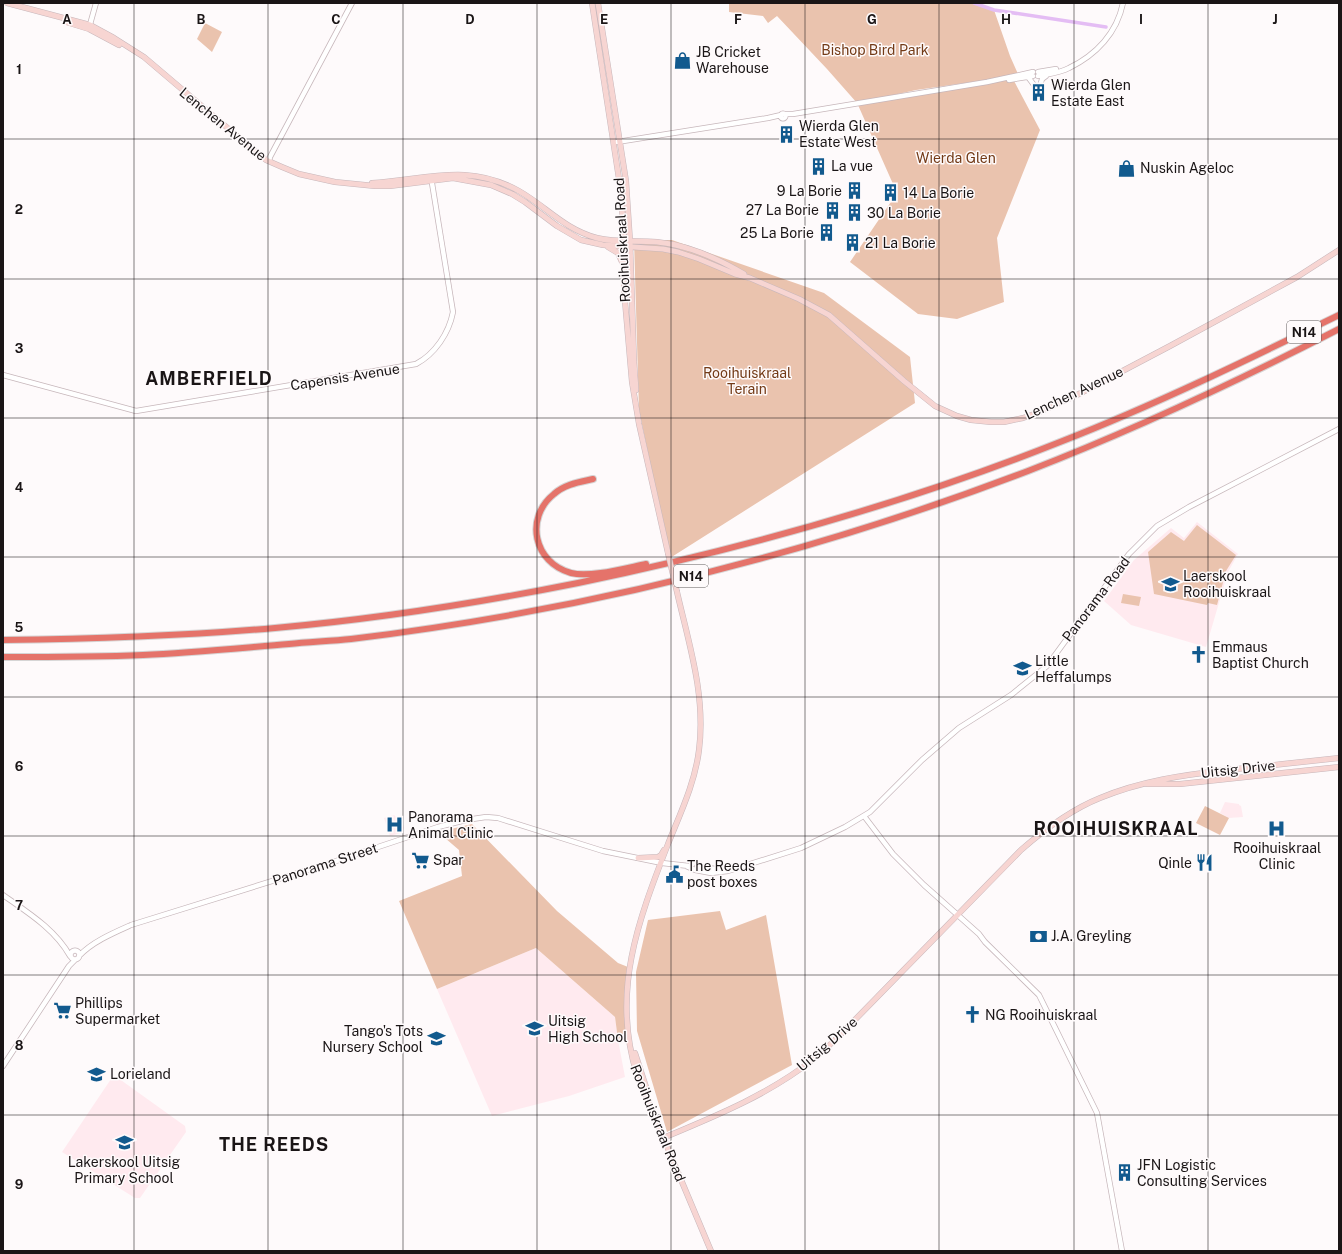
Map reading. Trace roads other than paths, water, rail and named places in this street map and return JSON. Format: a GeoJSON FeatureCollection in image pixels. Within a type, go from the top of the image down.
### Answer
{"type":"FeatureCollection","features":[{"type":"Feature","properties":{"kind":"highway","name":"N14"},"geometry":{"type":"LineString","coordinates":[[3,640],[68,639],[208,633],[277,628],[394,614],[520,594],[626,573],[816,525],[910,496],[965,477],[1059,442],[1149,405],[1247,360],[1339,315]]}},
{"type":"Feature","properties":{"kind":"highway","name":"N14"},"geometry":{"type":"LineString","coordinates":[[3,658],[142,655],[347,639],[474,621],[546,608],[638,589],[729,567],[897,517],[1029,470],[1124,432],[1221,388],[1339,329]]}},
{"type":"Feature","properties":{"kind":"highway"},"geometry":{"type":"LineString","coordinates":[[594,479],[562,488],[554,493],[543,506],[537,521],[537,535],[543,554],[552,564],[565,571],[577,574],[593,574],[663,561],[743,542],[757,541]]}},
{"type":"Feature","properties":{"kind":"main road","name":"Lenchen Avenue"},"geometry":{"type":"LineString","coordinates":[[7,3],[88,27],[127,46],[250,147],[268,159],[299,174],[312,178],[353,184],[465,175],[497,181],[524,194],[566,225],[598,238],[669,244],[698,252],[717,260],[750,278],[829,315],[904,381],[935,406],[957,416],[971,420],[1004,422],[1038,414],[1297,278],[1339,250]]}},
{"type":"Feature","properties":{"kind":"main road","name":"Rooihuiskraal Road"},"geometry":{"type":"LineString","coordinates":[[592,3],[621,192],[624,240],[623,269],[625,309],[632,382],[641,430],[698,684],[701,705],[701,730],[697,761],[691,784],[670,841],[651,901],[637,931],[629,971],[627,1031],[637,1075],[677,1164],[685,1189],[711,1251]]}},
{"type":"Feature","properties":{"kind":"main road","name":"Rooihuiskraal Road"},"geometry":{"type":"LineString","coordinates":[[598,3],[626,181],[630,241],[634,362],[641,430]]}},
{"type":"Feature","properties":{"kind":"main road","name":"Lenchen Avenue"},"geometry":{"type":"LineString","coordinates":[[432,178],[459,179],[500,188],[529,204],[566,232],[587,242],[624,248],[663,249],[678,252],[735,274],[750,278]]}},
{"type":"Feature","properties":{"kind":"main road"},"geometry":{"type":"LineString","coordinates":[[603,245],[618,253],[621,258],[623,269]]}},
{"type":"Feature","properties":{"kind":"main road","name":"Uitsig Drive"},"geometry":{"type":"LineString","coordinates":[[664,1136],[723,1113],[754,1098],[791,1075],[814,1058],[844,1031],[907,966],[923,946],[1004,864],[1061,818],[1098,798],[1138,784],[1178,776],[1339,758]]}},
{"type":"Feature","properties":{"kind":"main road","name":"Uitsig Drive"},"geometry":{"type":"LineString","coordinates":[[1138,784],[1180,784],[1339,767]]}},
{"type":"Feature","properties":{"kind":"main road"},"geometry":{"type":"LineString","coordinates":[[638,858],[652,858],[661,855],[670,841]]}},
{"type":"Feature","properties":{"kind":"street"},"geometry":{"type":"LineString","coordinates":[[88,27],[94,3]]}},
{"type":"Feature","properties":{"kind":"street"},"geometry":{"type":"LineString","coordinates":[[268,159],[352,3]]}},
{"type":"Feature","properties":{"kind":"street"},"geometry":{"type":"LineString","coordinates":[[987,82],[1049,74],[1065,70],[1073,66],[1089,56],[1108,38],[1119,17],[1123,3]]}},
{"type":"Feature","properties":{"kind":"street"},"geometry":{"type":"LineString","coordinates":[[614,143],[1034,75],[1073,66]]}},
{"type":"Feature","properties":{"kind":"street"},"geometry":{"type":"LineString","coordinates":[[1040,86],[1042,78],[1049,74]]}},
{"type":"Feature","properties":{"kind":"street"},"geometry":{"type":"LineString","coordinates":[[1034,75],[1034,86]]}},
{"type":"Feature","properties":{"kind":"street","name":"Capensis Avenue"},"geometry":{"type":"LineString","coordinates":[[3,375],[136,411],[416,364],[428,357],[432,352],[448,329],[453,312],[432,178]]}},
{"type":"Feature","properties":{"kind":"street","name":"Panorama Road"},"geometry":{"type":"LineString","coordinates":[[879,802],[922,760],[960,728],[1011,695],[1047,666],[1128,554],[1157,526],[1189,507],[1339,429]]}},
{"type":"Feature","properties":{"kind":"street","name":"Panorama Street"},"geometry":{"type":"LineString","coordinates":[[73,955],[109,935],[131,925],[438,827],[466,820],[486,817],[498,818],[603,851],[663,863],[722,869],[751,861],[756,862],[801,848],[826,837],[864,816],[879,802]]}},
{"type":"Feature","properties":{"kind":"street"},"geometry":{"type":"LineString","coordinates":[[864,816],[893,854],[929,892],[978,934],[1038,994],[1098,1113],[1122,1251]]}},
{"type":"Feature","properties":{"kind":"street"},"geometry":{"type":"LineString","coordinates":[[3,895],[41,922],[73,955],[69,966],[3,1066]]}},
{"type":"Feature","properties":{"kind":"street","name":"Panorama Street"},"geometry":{"type":"LineString","coordinates":[[73,955],[79,953],[79,956],[85,949]]}},
{"type":"Feature","properties":{"kind":"waterway"},"geometry":{"type":"LineString","coordinates":[[974,3],[994,10],[1106,27]]}},
{"type":"Feature","properties":{"kind":"place","name":"JB Cricket Warehouse"},"geometry":{"type":"Point","coordinates":[683,60]}},
{"type":"Feature","properties":{"kind":"place","name":"Wierda Glen Estate East"},"geometry":{"type":"Point","coordinates":[1038,93]}},
{"type":"Feature","properties":{"kind":"place","name":"Wierda Glen Estate West"},"geometry":{"type":"Point","coordinates":[786,134]}},
{"type":"Feature","properties":{"kind":"place","name":"La vue"},"geometry":{"type":"Point","coordinates":[818,166]}},
{"type":"Feature","properties":{"kind":"place","name":"Nuskin Ageloc"},"geometry":{"type":"Point","coordinates":[1127,168]}},
{"type":"Feature","properties":{"kind":"place","name":"9 La Borie"},"geometry":{"type":"Point","coordinates":[855,191]}},
{"type":"Feature","properties":{"kind":"place","name":"14 La Borie"},"geometry":{"type":"Point","coordinates":[890,193]}},
{"type":"Feature","properties":{"kind":"place","name":"27 La Borie"},"geometry":{"type":"Point","coordinates":[832,210]}},
{"type":"Feature","properties":{"kind":"place","name":"30 La Borie"},"geometry":{"type":"Point","coordinates":[854,213]}},
{"type":"Feature","properties":{"kind":"place","name":"25 La Borie"},"geometry":{"type":"Point","coordinates":[827,233]}},
{"type":"Feature","properties":{"kind":"place","name":"21 La Borie"},"geometry":{"type":"Point","coordinates":[852,243]}},
{"type":"Feature","properties":{"kind":"place","name":"Laerskool Rooihuiskraal"},"geometry":{"type":"Point","coordinates":[1170,584]}},
{"type":"Feature","properties":{"kind":"place","name":"Emmaus Baptist Church"},"geometry":{"type":"Point","coordinates":[1199,655]}},
{"type":"Feature","properties":{"kind":"place","name":"Little Heffalumps"},"geometry":{"type":"Point","coordinates":[1022,669]}},
{"type":"Feature","properties":{"kind":"place","name":"Panorama Animal Clinic"},"geometry":{"type":"Point","coordinates":[395,825]}},
{"type":"Feature","properties":{"kind":"place","name":"Rooihuiskraal Clinic"},"geometry":{"type":"Point","coordinates":[1277,828]}},
{"type":"Feature","properties":{"kind":"place","name":"Spar"},"geometry":{"type":"Point","coordinates":[420,860]}},
{"type":"Feature","properties":{"kind":"place","name":"Qinle"},"geometry":{"type":"Point","coordinates":[1205,863]}},
{"type":"Feature","properties":{"kind":"place","name":"The Reeds post boxes"},"geometry":{"type":"Point","coordinates":[674,874]}},
{"type":"Feature","properties":{"kind":"place","name":"J.A. Greyling"},"geometry":{"type":"Point","coordinates":[1038,936]}},
{"type":"Feature","properties":{"kind":"place","name":"Phillips Supermarket"},"geometry":{"type":"Point","coordinates":[62,1011]}},
{"type":"Feature","properties":{"kind":"place","name":"NG Rooihuiskraal"},"geometry":{"type":"Point","coordinates":[972,1015]}},
{"type":"Feature","properties":{"kind":"place","name":"Uitsig High School"},"geometry":{"type":"Point","coordinates":[535,1029]}},
{"type":"Feature","properties":{"kind":"place","name":"Tango's Tots Nursery School"},"geometry":{"type":"Point","coordinates":[436,1039]}},
{"type":"Feature","properties":{"kind":"place","name":"Lorieland"},"geometry":{"type":"Point","coordinates":[97,1074]}},
{"type":"Feature","properties":{"kind":"place","name":"Lakerskool Uitsig Primary School"},"geometry":{"type":"Point","coordinates":[124,1142]}},
{"type":"Feature","properties":{"kind":"place","name":"JFN Logistic Consulting Services"},"geometry":{"type":"Point","coordinates":[1124,1173]}},
{"type":"Feature","properties":{"kind":"district","name":"AMBERFIELD"},"geometry":{"type":"Point","coordinates":[209,378]}},
{"type":"Feature","properties":{"kind":"district","name":"ROOIHUISKRAAL"},"geometry":{"type":"Point","coordinates":[1116,828]}},
{"type":"Feature","properties":{"kind":"district","name":"THE REEDS"},"geometry":{"type":"Point","coordinates":[274,1144]}},
{"type":"Feature","properties":{"kind":"park label","name":"Bishop Bird Park"},"geometry":{"type":"Point","coordinates":[875,50]}},
{"type":"Feature","properties":{"kind":"park label","name":"Wierda Glen"},"geometry":{"type":"Point","coordinates":[956,158]}},
{"type":"Feature","properties":{"kind":"park label","name":"Rooihuiskraal Terain"},"geometry":{"type":"Point","coordinates":[747,382]}}]}
